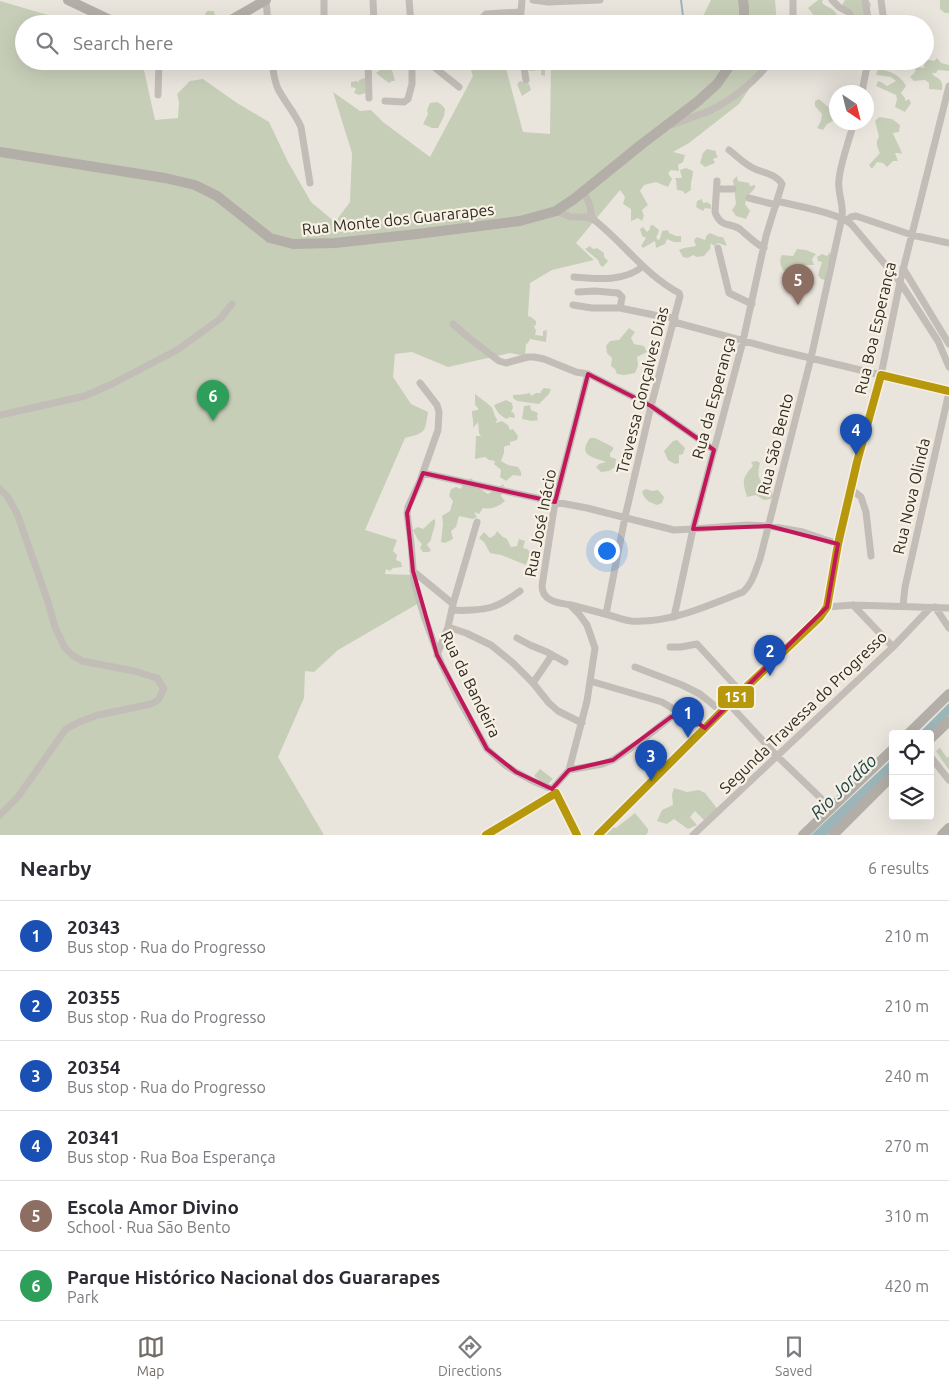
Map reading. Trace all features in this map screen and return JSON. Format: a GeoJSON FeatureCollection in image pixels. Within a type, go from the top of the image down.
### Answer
{"type":"FeatureCollection","features":[{"type":"Feature","properties":{"kind":"street"},"geometry":{"type":"LineString","coordinates":[[68,0],[100,15]]}},
{"type":"Feature","properties":{"kind":"street"},"geometry":{"type":"LineString","coordinates":[[240,15],[266,0],[267,15]]}},
{"type":"Feature","properties":{"kind":"street"},"geometry":{"type":"LineString","coordinates":[[324,0],[324,15]]}},
{"type":"Feature","properties":{"kind":"street"},"geometry":{"type":"LineString","coordinates":[[373,0],[374,15]]}},
{"type":"Feature","properties":{"kind":"street"},"geometry":{"type":"LineString","coordinates":[[409,0],[410,15]]}},
{"type":"Feature","properties":{"kind":"street"},"geometry":{"type":"LineString","coordinates":[[521,15],[522,0]]}},
{"type":"Feature","properties":{"kind":"street"},"geometry":{"type":"LineString","coordinates":[[533,0],[548,2],[600,0]]}},
{"type":"Feature","properties":{"kind":"street"},"geometry":{"type":"LineString","coordinates":[[743,0],[744,15]]}},
{"type":"Feature","properties":{"kind":"street"},"geometry":{"type":"LineString","coordinates":[[793,0],[793,15]]}},
{"type":"Feature","properties":{"kind":"street"},"geometry":{"type":"LineString","coordinates":[[832,0],[838,7],[850,15]]}},
{"type":"Feature","properties":{"kind":"street"},"geometry":{"type":"LineString","coordinates":[[865,0],[868,15]]}},
{"type":"Feature","properties":{"kind":"street"},"geometry":{"type":"LineString","coordinates":[[881,0],[882,15]]}},
{"type":"Feature","properties":{"kind":"street"},"geometry":{"type":"LineString","coordinates":[[484,15],[521,12]]}},
{"type":"Feature","properties":{"kind":"street"},"geometry":{"type":"LineString","coordinates":[[158,95],[159,70]]}},
{"type":"Feature","properties":{"kind":"street"},"geometry":{"type":"LineString","coordinates":[[273,70],[279,91],[298,119],[301,127],[310,183]]}},
{"type":"Feature","properties":{"kind":"street"},"geometry":{"type":"LineString","coordinates":[[368,70],[369,98]]}},
{"type":"Feature","properties":{"kind":"street"},"geometry":{"type":"LineString","coordinates":[[385,101],[404,102],[408,100],[412,84],[412,70]]}},
{"type":"Feature","properties":{"kind":"street"},"geometry":{"type":"LineString","coordinates":[[438,70],[458,87]]}},
{"type":"Feature","properties":{"kind":"street"},"geometry":{"type":"LineString","coordinates":[[524,70],[526,80]]}},
{"type":"Feature","properties":{"kind":"street","name":"Rua Monte dos Guararapes"},"geometry":{"type":"LineString","coordinates":[[0,152],[165,178],[195,185],[217,196],[270,238],[293,244],[335,243],[520,221],[556,210],[584,191],[697,102],[716,84],[726,70]]}},
{"type":"Feature","properties":{"kind":"street"},"geometry":{"type":"LineString","coordinates":[[665,128],[710,110],[739,92],[763,70]]}},
{"type":"Feature","properties":{"kind":"street"},"geometry":{"type":"LineString","coordinates":[[863,85],[866,70]]}},
{"type":"Feature","properties":{"kind":"street","name":"Rua Boa Esperança"},"geometry":{"type":"LineString","coordinates":[[827,607],[838,544],[881,376],[903,268],[949,86]]}},
{"type":"Feature","properties":{"kind":"street","name":"Rua São Bento"},"geometry":{"type":"LineString","coordinates":[[569,605],[622,619],[644,621],[674,617],[743,592],[749,586],[760,559],[769,526],[845,219],[838,188],[852,130]]}},
{"type":"Feature","properties":{"kind":"street","name":"Rua da Esperança"},"geometry":{"type":"LineString","coordinates":[[674,617],[693,529],[752,304],[766,236],[782,186],[781,181],[768,173],[754,169],[728,150]]}},
{"type":"Feature","properties":{"kind":"street"},"geometry":{"type":"LineString","coordinates":[[733,189],[718,185],[716,212],[719,219],[728,226],[740,229],[754,242],[764,248]]}},
{"type":"Feature","properties":{"kind":"street"},"geometry":{"type":"LineString","coordinates":[[556,210],[571,217],[592,219],[590,206],[584,191]]}},
{"type":"Feature","properties":{"kind":"street"},"geometry":{"type":"LineString","coordinates":[[749,198],[845,219],[856,216],[912,235],[949,243]]}},
{"type":"Feature","properties":{"kind":"street","name":"Travessa Gonçalves Dias"},"geometry":{"type":"LineString","coordinates":[[592,219],[663,284],[680,294],[624,517],[606,614]]}},
{"type":"Feature","properties":{"kind":"street"},"geometry":{"type":"LineString","coordinates":[[845,219],[900,282],[938,341],[949,366]]}},
{"type":"Feature","properties":{"kind":"street"},"geometry":{"type":"LineString","coordinates":[[718,248],[729,294],[752,304]]}},
{"type":"Feature","properties":{"kind":"street"},"geometry":{"type":"LineString","coordinates":[[574,277],[592,279],[625,276],[632,274],[643,266]]}},
{"type":"Feature","properties":{"kind":"street"},"geometry":{"type":"LineString","coordinates":[[903,268],[949,344]]}},
{"type":"Feature","properties":{"kind":"street"},"geometry":{"type":"LineString","coordinates":[[578,292],[618,293],[622,297],[620,308]]}},
{"type":"Feature","properties":{"kind":"street"},"geometry":{"type":"LineString","coordinates":[[0,415],[85,396],[112,384],[177,350],[220,319],[232,304]]}},
{"type":"Feature","properties":{"kind":"street"},"geometry":{"type":"LineString","coordinates":[[573,305],[592,308],[620,308],[659,316],[743,341],[949,391]]}},
{"type":"Feature","properties":{"kind":"street"},"geometry":{"type":"LineString","coordinates":[[453,324],[499,361],[506,363],[534,357],[576,372],[588,374],[651,406],[714,450]]}},
{"type":"Feature","properties":{"kind":"street","name":"Rua José Inácio"},"geometry":{"type":"LineString","coordinates":[[569,770],[587,701],[595,648],[587,625],[579,614],[569,605],[552,601],[544,595],[542,590],[555,502],[588,374]]}},
{"type":"Feature","properties":{"kind":"street","name":"Rua da Bandeira"},"geometry":{"type":"LineString","coordinates":[[420,383],[437,405],[439,412],[438,430],[407,513],[416,592],[437,655],[457,696],[487,749],[516,772],[554,790]]}},
{"type":"Feature","properties":{"kind":"street","name":"Rua Nova Olinda"},"geometry":{"type":"LineString","coordinates":[[903,606],[905,587],[949,391]]}},
{"type":"Feature","properties":{"kind":"street"},"geometry":{"type":"LineString","coordinates":[[423,473],[587,508],[674,530],[747,524],[802,532],[838,544]]}},
{"type":"Feature","properties":{"kind":"street"},"geometry":{"type":"LineString","coordinates":[[851,489],[860,497],[866,512],[871,556]]}},
{"type":"Feature","properties":{"kind":"street"},"geometry":{"type":"LineString","coordinates":[[0,490],[8,497],[18,516],[55,627],[64,648],[82,661],[134,671],[156,678],[164,689],[158,700],[151,704],[98,715],[66,729],[18,798],[0,815]]}},
{"type":"Feature","properties":{"kind":"street"},"geometry":{"type":"LineString","coordinates":[[437,655],[448,627],[477,522]]}},
{"type":"Feature","properties":{"kind":"street"},"geometry":{"type":"LineString","coordinates":[[413,571],[452,607],[462,610],[492,607],[520,591]]}},
{"type":"Feature","properties":{"kind":"street"},"geometry":{"type":"LineString","coordinates":[[853,605],[893,646]]}},
{"type":"Feature","properties":{"kind":"street"},"geometry":{"type":"LineString","coordinates":[[598,835],[740,692],[811,626],[827,607],[853,605],[949,608]]}},
{"type":"Feature","properties":{"kind":"street"},"geometry":{"type":"LineString","coordinates":[[932,608],[949,628]]}},
{"type":"Feature","properties":{"kind":"street","name":"Segunda Travessa do Progresso"},"geometry":{"type":"LineString","coordinates":[[693,835],[932,608]]}},
{"type":"Feature","properties":{"kind":"street"},"geometry":{"type":"LineString","coordinates":[[448,627],[491,644],[507,657],[558,711],[582,723]]}},
{"type":"Feature","properties":{"kind":"street"},"geometry":{"type":"LineString","coordinates":[[518,638],[565,662]]}},
{"type":"Feature","properties":{"kind":"street"},"geometry":{"type":"LineString","coordinates":[[670,647],[681,648],[697,644],[740,692]]}},
{"type":"Feature","properties":{"kind":"street"},"geometry":{"type":"LineString","coordinates":[[533,683],[552,654]]}},
{"type":"Feature","properties":{"kind":"street"},"geometry":{"type":"LineString","coordinates":[[635,668],[682,685],[725,708],[831,808]]}},
{"type":"Feature","properties":{"kind":"street"},"geometry":{"type":"LineString","coordinates":[[590,681],[662,702],[705,728]]}},
{"type":"Feature","properties":{"kind":"street"},"geometry":{"type":"LineString","coordinates":[[912,730],[949,694]]}},
{"type":"Feature","properties":{"kind":"street"},"geometry":{"type":"LineString","coordinates":[[486,835],[554,790],[569,770],[613,760],[671,717],[686,715]]}},
{"type":"Feature","properties":{"kind":"street"},"geometry":{"type":"LineString","coordinates":[[934,735],[949,720]]}},
{"type":"Feature","properties":{"kind":"street"},"geometry":{"type":"LineString","coordinates":[[803,835],[889,753]]}},
{"type":"Feature","properties":{"kind":"street"},"geometry":{"type":"LineString","coordinates":[[934,761],[949,780]]}},
{"type":"Feature","properties":{"kind":"street"},"geometry":{"type":"LineString","coordinates":[[833,835],[889,779]]}},
{"type":"Feature","properties":{"kind":"street"},"geometry":{"type":"LineString","coordinates":[[554,790],[577,835]]}},
{"type":"Feature","properties":{"kind":"street"},"geometry":{"type":"LineString","coordinates":[[942,835],[949,828]]}},
{"type":"Feature","properties":{"kind":"highlighted area"},"geometry":{"type":"Polygon","coordinates":[[[588,374],[651,406],[714,450],[693,529],[769,526],[838,544],[827,607],[705,728],[686,715],[671,717],[613,760],[569,770],[552,789],[516,772],[487,749],[437,655],[413,571],[407,513],[423,473],[555,502],[588,374]]]}},
{"type":"Feature","properties":{"kind":"green space"},"geometry":{"type":"Polygon","coordinates":[[[711,0],[775,0],[776,15],[704,15],[711,0]]]}},
{"type":"Feature","properties":{"kind":"green space"},"geometry":{"type":"Polygon","coordinates":[[[818,0],[823,0],[822,3],[833,9],[837,15],[814,15],[808,8],[818,0]]]}},
{"type":"Feature","properties":{"kind":"green space"},"geometry":{"type":"Polygon","coordinates":[[[845,0],[868,0],[871,4],[868,15],[856,15],[842,5],[845,0]]]}},
{"type":"Feature","properties":{"kind":"green space"},"geometry":{"type":"Polygon","coordinates":[[[940,0],[949,0],[949,13],[945,13],[940,9],[940,0]]]}},
{"type":"Feature","properties":{"kind":"green space"},"geometry":{"type":"Polygon","coordinates":[[[0,1],[48,15],[15,15],[15,70],[144,70],[155,120],[178,118],[179,102],[177,94],[190,81],[203,79],[237,103],[269,122],[288,162],[311,202],[335,222],[350,202],[352,153],[333,92],[360,111],[371,110],[383,122],[430,157],[473,76],[471,70],[506,70],[523,132],[550,134],[551,70],[762,70],[739,104],[689,143],[673,152],[685,155],[683,162],[678,165],[679,171],[671,170],[668,173],[672,179],[668,187],[656,182],[644,185],[640,191],[648,205],[642,210],[644,216],[642,221],[638,218],[631,221],[631,209],[623,204],[625,197],[620,190],[576,243],[594,260],[552,270],[530,283],[528,316],[536,321],[534,326],[535,335],[543,336],[543,331],[547,330],[546,342],[530,339],[526,344],[525,356],[510,353],[448,367],[412,352],[395,354],[393,377],[411,404],[428,412],[427,419],[425,428],[421,433],[405,438],[365,530],[397,540],[393,551],[397,555],[396,560],[401,562],[402,567],[393,568],[390,571],[386,569],[385,574],[413,575],[419,603],[338,650],[314,672],[305,671],[304,698],[278,757],[324,835],[0,835],[0,1]]]}},
{"type":"Feature","properties":{"kind":"green space"},"geometry":{"type":"Polygon","coordinates":[[[207,11],[214,11],[215,15],[205,15],[207,11]]]}},
{"type":"Feature","properties":{"kind":"green space"},"geometry":{"type":"Polygon","coordinates":[[[937,58],[941,63],[949,65],[949,71],[938,70],[936,73],[932,73],[941,81],[942,90],[929,89],[929,83],[925,80],[914,81],[910,77],[915,70],[934,70],[934,61],[937,58]]]}},
{"type":"Feature","properties":{"kind":"green space"},"geometry":{"type":"Polygon","coordinates":[[[380,70],[392,70],[395,81],[389,83],[376,73],[380,70]]]}},
{"type":"Feature","properties":{"kind":"green space"},"geometry":{"type":"Polygon","coordinates":[[[541,70],[545,70],[545,76],[541,75],[541,70]]]}},
{"type":"Feature","properties":{"kind":"green space"},"geometry":{"type":"Polygon","coordinates":[[[877,70],[883,70],[894,74],[904,82],[906,86],[901,93],[905,101],[909,99],[911,103],[905,112],[895,107],[896,95],[876,86],[878,81],[887,86],[896,81],[891,77],[876,75],[877,70]]]}},
{"type":"Feature","properties":{"kind":"green space"},"geometry":{"type":"Polygon","coordinates":[[[365,78],[366,93],[359,95],[354,93],[356,88],[351,87],[351,82],[359,82],[359,80],[365,78]]]}},
{"type":"Feature","properties":{"kind":"green space"},"geometry":{"type":"Polygon","coordinates":[[[520,81],[529,84],[531,90],[522,96],[517,84],[520,81]]]}},
{"type":"Feature","properties":{"kind":"green space"},"geometry":{"type":"Polygon","coordinates":[[[819,99],[829,108],[829,123],[823,130],[817,128],[822,114],[815,106],[815,101],[819,99]]]}},
{"type":"Feature","properties":{"kind":"green space"},"geometry":{"type":"Polygon","coordinates":[[[437,102],[445,109],[444,116],[438,128],[432,128],[423,124],[428,114],[427,110],[430,103],[437,102]]]}},
{"type":"Feature","properties":{"kind":"green space"},"geometry":{"type":"Polygon","coordinates":[[[879,117],[892,119],[900,125],[899,132],[893,133],[902,154],[895,153],[898,161],[893,161],[887,167],[883,163],[877,162],[872,169],[869,165],[880,153],[877,145],[879,137],[875,121],[879,117]]]}},
{"type":"Feature","properties":{"kind":"green space"},"geometry":{"type":"Polygon","coordinates":[[[707,149],[716,151],[718,157],[713,159],[715,163],[705,167],[700,163],[703,153],[707,149]]]}},
{"type":"Feature","properties":{"kind":"green space"},"geometry":{"type":"Polygon","coordinates":[[[686,168],[693,171],[691,190],[685,194],[683,191],[677,190],[675,178],[682,178],[680,170],[686,168]]]}},
{"type":"Feature","properties":{"kind":"green space"},"geometry":{"type":"Polygon","coordinates":[[[737,176],[738,181],[749,183],[750,186],[755,185],[745,204],[750,211],[746,219],[736,216],[732,210],[736,204],[733,180],[737,176]]]}},
{"type":"Feature","properties":{"kind":"green space"},"geometry":{"type":"Polygon","coordinates":[[[702,199],[703,203],[707,202],[711,205],[711,209],[705,208],[703,211],[696,207],[697,201],[702,199]]]}},
{"type":"Feature","properties":{"kind":"green space"},"geometry":{"type":"Polygon","coordinates":[[[653,225],[659,230],[656,237],[658,240],[662,231],[668,230],[669,233],[681,236],[681,242],[667,239],[665,244],[656,248],[655,241],[643,248],[641,246],[646,238],[642,236],[640,229],[643,227],[647,232],[650,226],[653,225]]]}},
{"type":"Feature","properties":{"kind":"green space"},"geometry":{"type":"Polygon","coordinates":[[[710,233],[723,237],[727,246],[718,243],[714,246],[711,243],[710,249],[704,256],[697,257],[693,255],[688,258],[683,257],[679,250],[696,246],[694,240],[697,237],[705,240],[710,233]]]}},
{"type":"Feature","properties":{"kind":"green space"},"geometry":{"type":"Polygon","coordinates":[[[590,246],[604,253],[604,257],[608,261],[603,267],[585,249],[590,246]]]}},
{"type":"Feature","properties":{"kind":"green space"},"geometry":{"type":"Polygon","coordinates":[[[797,249],[816,254],[812,259],[814,265],[800,267],[805,280],[803,286],[792,283],[794,273],[783,270],[780,262],[782,255],[793,256],[797,249]]]}},
{"type":"Feature","properties":{"kind":"green space"},"geometry":{"type":"Polygon","coordinates":[[[830,252],[825,280],[821,279],[818,275],[822,262],[818,261],[817,257],[822,254],[827,256],[830,252]]]}},
{"type":"Feature","properties":{"kind":"green space"},"geometry":{"type":"Polygon","coordinates":[[[629,328],[635,332],[631,338],[634,344],[644,346],[647,352],[637,357],[638,366],[635,373],[617,374],[611,366],[612,358],[607,353],[606,346],[610,341],[619,340],[629,328]]]}},
{"type":"Feature","properties":{"kind":"green space"},"geometry":{"type":"Polygon","coordinates":[[[544,388],[551,389],[549,394],[539,404],[517,401],[513,398],[513,395],[530,393],[531,396],[541,393],[544,388]]]}},
{"type":"Feature","properties":{"kind":"green space"},"geometry":{"type":"Polygon","coordinates":[[[475,394],[492,408],[497,419],[496,423],[502,421],[508,425],[510,430],[513,429],[518,436],[517,440],[510,442],[510,446],[504,447],[501,461],[518,467],[521,476],[513,475],[506,481],[500,477],[501,470],[494,464],[495,461],[485,457],[475,459],[476,436],[481,436],[478,422],[473,428],[472,411],[478,410],[475,405],[475,394]]]}},
{"type":"Feature","properties":{"kind":"green space"},"geometry":{"type":"Polygon","coordinates":[[[506,400],[512,403],[513,408],[511,412],[514,413],[515,418],[505,418],[499,414],[494,405],[506,400]]]}},
{"type":"Feature","properties":{"kind":"green space"},"geometry":{"type":"Polygon","coordinates":[[[530,405],[531,410],[538,413],[538,420],[522,419],[524,406],[530,405]]]}},
{"type":"Feature","properties":{"kind":"green space"},"geometry":{"type":"Polygon","coordinates":[[[590,438],[595,438],[613,447],[610,457],[616,459],[615,467],[609,471],[601,472],[596,467],[606,462],[588,455],[586,452],[586,444],[590,438]]]}},
{"type":"Feature","properties":{"kind":"green space"},"geometry":{"type":"Polygon","coordinates":[[[677,440],[685,448],[683,454],[679,455],[679,463],[675,464],[668,460],[664,451],[673,441],[677,440]]]}},
{"type":"Feature","properties":{"kind":"green space"},"geometry":{"type":"Polygon","coordinates":[[[757,461],[760,463],[760,479],[773,495],[771,499],[764,500],[756,495],[747,497],[744,480],[753,466],[751,462],[757,461]]]}},
{"type":"Feature","properties":{"kind":"green space"},"geometry":{"type":"Polygon","coordinates":[[[472,478],[475,489],[477,485],[488,494],[504,484],[501,496],[505,501],[495,507],[483,508],[479,514],[474,512],[477,517],[473,519],[459,516],[456,527],[451,531],[453,539],[445,543],[441,542],[442,516],[450,511],[453,501],[449,496],[451,489],[456,487],[461,489],[463,483],[472,478]]]}},
{"type":"Feature","properties":{"kind":"green space"},"geometry":{"type":"Polygon","coordinates":[[[646,489],[658,490],[664,497],[662,503],[657,505],[647,500],[642,491],[646,489]]]}},
{"type":"Feature","properties":{"kind":"green space"},"geometry":{"type":"Polygon","coordinates":[[[435,519],[431,540],[427,545],[431,550],[423,552],[420,548],[422,544],[413,530],[418,527],[423,529],[435,519]]]}},
{"type":"Feature","properties":{"kind":"green space"},"geometry":{"type":"Polygon","coordinates":[[[497,531],[507,539],[511,547],[517,546],[519,539],[525,541],[523,548],[530,552],[526,565],[501,555],[490,553],[484,542],[479,538],[484,532],[490,538],[497,531]]]}},
{"type":"Feature","properties":{"kind":"green space"},"geometry":{"type":"Polygon","coordinates":[[[940,748],[947,758],[949,756],[949,770],[936,751],[940,748]]]}},
{"type":"Feature","properties":{"kind":"green space"},"geometry":{"type":"Polygon","coordinates":[[[540,769],[553,779],[547,785],[534,776],[540,769]]]}},
{"type":"Feature","properties":{"kind":"green space"},"geometry":{"type":"Polygon","coordinates":[[[674,788],[687,792],[699,790],[705,793],[719,811],[705,821],[695,811],[690,817],[697,825],[688,829],[674,819],[667,824],[657,821],[662,810],[673,805],[672,794],[674,788]]]}},
{"type":"Feature","properties":{"kind":"green space"},"geometry":{"type":"Polygon","coordinates":[[[635,813],[648,829],[646,835],[603,835],[612,827],[616,828],[635,813]]]}},
{"type":"Feature","properties":{"kind":"water","name":"Rio Jordão"},"geometry":{"type":"Polygon","coordinates":[[[949,703],[949,715],[934,730],[922,730],[949,703]]]}},
{"type":"Feature","properties":{"kind":"water","name":"Rio Jordão"},"geometry":{"type":"Polygon","coordinates":[[[889,762],[889,776],[827,835],[811,835],[889,762]]]}},
{"type":"Feature","properties":{"kind":"waterway"},"geometry":{"type":"LineString","coordinates":[[681,0],[683,15]]}},
{"type":"Feature","properties":{"kind":"transit line","name":"151"},"geometry":{"type":"LineString","coordinates":[[598,835],[741,692],[820,617],[827,607],[838,544],[857,462],[881,375],[949,391]]}},
{"type":"Feature","properties":{"kind":"transit line","name":"151"},"geometry":{"type":"LineString","coordinates":[[486,835],[556,793],[577,835]]}},
{"type":"Feature","properties":{"kind":"place","name":"Escola Amor Divino"},"geometry":{"type":"Point","coordinates":[798,305]}},
{"type":"Feature","properties":{"kind":"place","name":"Parque Histórico Nacional dos Guararapes"},"geometry":{"type":"Point","coordinates":[213,421]}},
{"type":"Feature","properties":{"kind":"place","name":"20341"},"geometry":{"type":"Point","coordinates":[856,455]}},
{"type":"Feature","properties":{"kind":"place","name":"20355"},"geometry":{"type":"Point","coordinates":[770,676]}},
{"type":"Feature","properties":{"kind":"place","name":"20343"},"geometry":{"type":"Point","coordinates":[688,738]}},
{"type":"Feature","properties":{"kind":"place","name":"20354"},"geometry":{"type":"Point","coordinates":[651,781]}}]}
